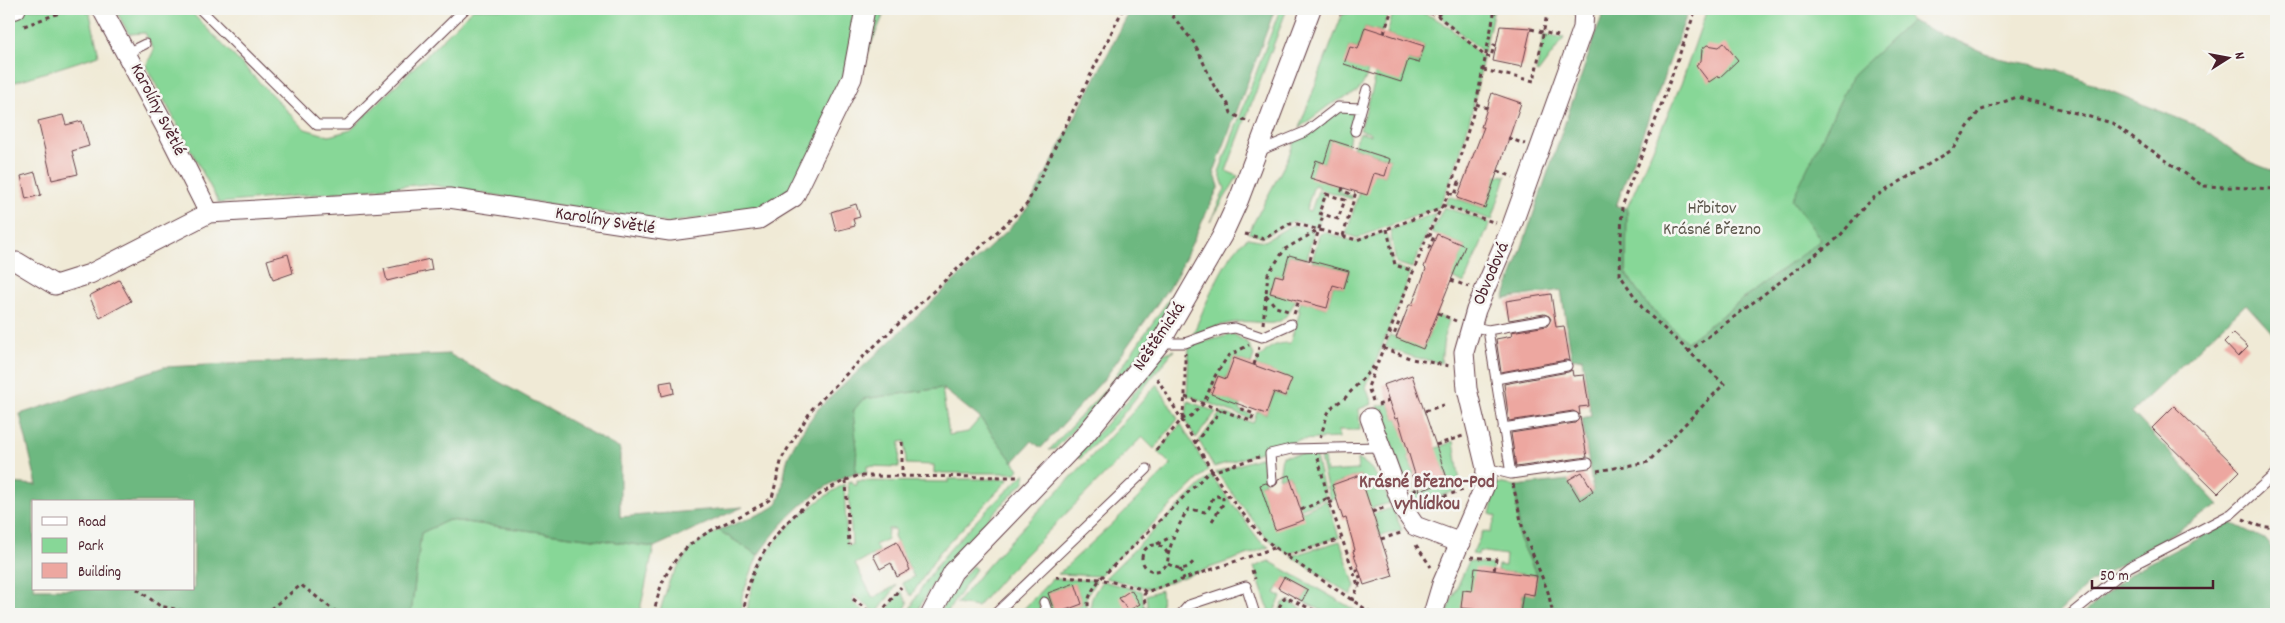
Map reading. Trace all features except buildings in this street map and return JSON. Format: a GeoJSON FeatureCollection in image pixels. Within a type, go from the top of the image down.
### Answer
{"type":"FeatureCollection","features":[{"type":"Feature","properties":{"kind":"street","name":"Karolíny Světlé"},"geometry":{"type":"LineString","coordinates":[[17,262],[55,285],[90,274],[209,213],[449,198],[670,231],[759,219],[794,197],[852,78],[865,9]]}},
{"type":"Feature","properties":{"kind":"street","name":"Neštěmická"},"geometry":{"type":"LineString","coordinates":[[931,614],[953,572],[1084,436],[1160,343],[1222,236],[1239,199],[1311,9]]}},
{"type":"Feature","properties":{"kind":"street","name":"Obvodová"},"geometry":{"type":"LineString","coordinates":[[1433,614],[1442,584],[1485,485],[1486,468],[1466,389],[1464,352],[1480,328],[1476,310],[1511,228],[1582,28],[1584,9]]}},
{"type":"Feature","properties":{"kind":"street"},"geometry":{"type":"LineString","coordinates":[[9,10],[18,18]]}},
{"type":"Feature","properties":{"kind":"street","name":"Karolíny Světlé"},"geometry":{"type":"LineString","coordinates":[[95,12],[127,53],[209,213]]}},
{"type":"Feature","properties":{"kind":"street"},"geometry":{"type":"LineString","coordinates":[[1370,418],[1379,447],[1404,510],[1415,526],[1461,543]]}},
{"type":"Feature","properties":{"kind":"lane"},"geometry":{"type":"LineString","coordinates":[[206,11],[317,125],[347,125],[465,9]]}},
{"type":"Feature","properties":{"kind":"lane"},"geometry":{"type":"LineString","coordinates":[[127,53],[145,44]]}},
{"type":"Feature","properties":{"kind":"lane"},"geometry":{"type":"LineString","coordinates":[[1355,131],[1367,89]]}},
{"type":"Feature","properties":{"kind":"lane"},"geometry":{"type":"LineString","coordinates":[[1256,152],[1307,131],[1338,107],[1362,108]]}},
{"type":"Feature","properties":{"kind":"lane"},"geometry":{"type":"LineString","coordinates":[[1510,474],[1496,379],[1480,328],[1545,320]]}},
{"type":"Feature","properties":{"kind":"lane"},"geometry":{"type":"LineString","coordinates":[[1160,343],[1185,343],[1221,330],[1235,328],[1262,337],[1291,324]]}},
{"type":"Feature","properties":{"kind":"lane"},"geometry":{"type":"LineString","coordinates":[[1496,379],[1567,366]]}},
{"type":"Feature","properties":{"kind":"lane"},"geometry":{"type":"LineString","coordinates":[[1503,428],[1574,417]]}},
{"type":"Feature","properties":{"kind":"lane"},"geometry":{"type":"LineString","coordinates":[[1272,481],[1270,454],[1290,449],[1379,447]]}},
{"type":"Feature","properties":{"kind":"lane"},"geometry":{"type":"LineString","coordinates":[[1486,468],[1510,474],[1588,463]]}},
{"type":"Feature","properties":{"kind":"lane"},"geometry":{"type":"LineString","coordinates":[[995,614],[1147,469]]}},
{"type":"Feature","properties":{"kind":"lane"},"geometry":{"type":"LineString","coordinates":[[2071,614],[2129,567],[2231,514],[2276,473]]}},
{"type":"Feature","properties":{"kind":"lane"},"geometry":{"type":"LineString","coordinates":[[1180,614],[1189,605],[1246,586],[1255,614]]}},
{"type":"Feature","properties":{"kind":"lane"},"geometry":{"type":"LineString","coordinates":[[1044,602],[1048,614]]}},
{"type":"Feature","properties":{"kind":"path"},"geometry":{"type":"LineString","coordinates":[[18,18],[70,9],[95,12]]}},
{"type":"Feature","properties":{"kind":"path"},"geometry":{"type":"LineString","coordinates":[[653,614],[665,577],[687,546],[717,527],[751,512],[772,498],[782,458],[812,408],[1027,204],[1123,9]]}},
{"type":"Feature","properties":{"kind":"path"},"geometry":{"type":"LineString","coordinates":[[1167,9],[1195,44],[1214,86],[1228,104],[1231,113],[1236,118],[1245,121]]}},
{"type":"Feature","properties":{"kind":"path"},"geometry":{"type":"LineString","coordinates":[[1339,14],[1355,9]]}},
{"type":"Feature","properties":{"kind":"path"},"geometry":{"type":"LineString","coordinates":[[1384,33],[1392,9]]}},
{"type":"Feature","properties":{"kind":"path"},"geometry":{"type":"LineString","coordinates":[[1414,9],[1437,15],[1485,56],[1491,57],[1494,45],[1496,46]]}},
{"type":"Feature","properties":{"kind":"path"},"geometry":{"type":"LineString","coordinates":[[1437,15],[1446,9]]}},
{"type":"Feature","properties":{"kind":"path"},"geometry":{"type":"LineString","coordinates":[[1389,401],[1375,406],[1368,387],[1428,234],[1449,193],[1476,104],[1495,9]]}},
{"type":"Feature","properties":{"kind":"path"},"geometry":{"type":"LineString","coordinates":[[1483,70],[1534,81],[1548,9]]}},
{"type":"Feature","properties":{"kind":"path"},"geometry":{"type":"LineString","coordinates":[[1588,463],[1597,471],[1648,462],[1724,384],[1643,309],[1620,275],[1622,204],[1652,130],[1696,9]]}},
{"type":"Feature","properties":{"kind":"path"},"geometry":{"type":"LineString","coordinates":[[1531,29],[1567,39]]}},
{"type":"Feature","properties":{"kind":"path"},"geometry":{"type":"LineString","coordinates":[[1688,352],[1838,237],[1870,200],[1952,150],[1979,112],[2017,98],[2112,123],[2203,186],[2276,189]]}},
{"type":"Feature","properties":{"kind":"path"},"geometry":{"type":"LineString","coordinates":[[1476,104],[1487,108]]}},
{"type":"Feature","properties":{"kind":"path"},"geometry":{"type":"LineString","coordinates":[[1508,138],[1520,142]]}},
{"type":"Feature","properties":{"kind":"path"},"geometry":{"type":"LineString","coordinates":[[1498,171],[1509,175]]}},
{"type":"Feature","properties":{"kind":"path"},"geometry":{"type":"LineString","coordinates":[[1449,193],[1455,195],[1459,182],[1462,183]]}},
{"type":"Feature","properties":{"kind":"path"},"geometry":{"type":"LineString","coordinates":[[1342,236],[1355,195],[1342,191],[1343,187]]}},
{"type":"Feature","properties":{"kind":"path"},"geometry":{"type":"LineString","coordinates":[[1344,200],[1338,219],[1319,213],[1326,194],[1353,202]]}},
{"type":"Feature","properties":{"kind":"path"},"geometry":{"type":"LineString","coordinates":[[1245,234],[1264,239],[1289,224],[1319,229],[1357,240],[1441,207],[1493,222]]}},
{"type":"Feature","properties":{"kind":"path"},"geometry":{"type":"LineString","coordinates":[[1310,260],[1323,214]]}},
{"type":"Feature","properties":{"kind":"path"},"geometry":{"type":"LineString","coordinates":[[1156,450],[1182,420],[1191,416],[1204,403],[1215,376],[1228,356],[1262,337],[1268,274],[1285,249],[1319,229]]}},
{"type":"Feature","properties":{"kind":"path"},"geometry":{"type":"LineString","coordinates":[[1388,229],[1395,264],[1413,271]]}},
{"type":"Feature","properties":{"kind":"path"},"geometry":{"type":"LineString","coordinates":[[1428,234],[1434,236],[1429,248],[1431,249]]}},
{"type":"Feature","properties":{"kind":"path"},"geometry":{"type":"LineString","coordinates":[[1451,280],[1464,286]]}},
{"type":"Feature","properties":{"kind":"path"},"geometry":{"type":"LineString","coordinates":[[1265,294],[1276,307],[1295,312],[1299,300]]}},
{"type":"Feature","properties":{"kind":"path"},"geometry":{"type":"LineString","coordinates":[[1438,314],[1451,319]]}},
{"type":"Feature","properties":{"kind":"path"},"geometry":{"type":"LineString","coordinates":[[1388,332],[1394,335],[1399,322],[1402,323]]}},
{"type":"Feature","properties":{"kind":"path"},"geometry":{"type":"LineString","coordinates":[[1182,420],[1185,343]]}},
{"type":"Feature","properties":{"kind":"path"},"geometry":{"type":"LineString","coordinates":[[1383,348],[1412,359],[1442,366]]}},
{"type":"Feature","properties":{"kind":"path"},"geometry":{"type":"LineString","coordinates":[[1254,365],[1257,356]]}},
{"type":"Feature","properties":{"kind":"path"},"geometry":{"type":"LineString","coordinates":[[1359,588],[1329,500],[1317,448],[1328,413],[1377,363]]}},
{"type":"Feature","properties":{"kind":"path"},"geometry":{"type":"LineString","coordinates":[[1157,378],[1227,494],[1262,537],[1286,556],[1373,614]]}},
{"type":"Feature","properties":{"kind":"path"},"geometry":{"type":"LineString","coordinates":[[1184,397],[1251,421],[1254,414],[1242,409],[1243,406]]}},
{"type":"Feature","properties":{"kind":"path"},"geometry":{"type":"LineString","coordinates":[[1425,411],[1444,405]]}},
{"type":"Feature","properties":{"kind":"path"},"geometry":{"type":"LineString","coordinates":[[1195,442],[1221,410]]}},
{"type":"Feature","properties":{"kind":"path"},"geometry":{"type":"LineString","coordinates":[[1436,445],[1456,439]]}},
{"type":"Feature","properties":{"kind":"path"},"geometry":{"type":"LineString","coordinates":[[902,442],[902,476]]}},
{"type":"Feature","properties":{"kind":"path"},"geometry":{"type":"LineString","coordinates":[[1090,614],[1088,598],[1100,578],[1212,471],[1270,454]]}},
{"type":"Feature","properties":{"kind":"path"},"geometry":{"type":"LineString","coordinates":[[1510,474],[1522,530],[1548,592],[1553,614]]}},
{"type":"Feature","properties":{"kind":"path"},"geometry":{"type":"LineString","coordinates":[[744,614],[744,599],[751,577],[776,534],[810,502],[826,490],[857,476],[1017,477]]}},
{"type":"Feature","properties":{"kind":"path"},"geometry":{"type":"LineString","coordinates":[[1415,476],[1413,476],[1418,489]]}},
{"type":"Feature","properties":{"kind":"path"},"geometry":{"type":"LineString","coordinates":[[846,480],[849,545]]}},
{"type":"Feature","properties":{"kind":"path"},"geometry":{"type":"LineString","coordinates":[[1404,510],[1463,490]]}},
{"type":"Feature","properties":{"kind":"path"},"geometry":{"type":"LineString","coordinates":[[1212,521],[1223,504],[1223,498],[1227,494]]}},
{"type":"Feature","properties":{"kind":"path"},"geometry":{"type":"LineString","coordinates":[[1174,535],[1145,550],[1143,563],[1152,571],[1161,570],[1168,564],[1168,555],[1174,535],[1189,509],[1205,512],[1209,508],[1213,497],[1223,498]]}},
{"type":"Feature","properties":{"kind":"path"},"geometry":{"type":"LineString","coordinates":[[1301,510],[1329,500],[1337,500]]}},
{"type":"Feature","properties":{"kind":"path"},"geometry":{"type":"LineString","coordinates":[[1372,512],[1382,509]]}},
{"type":"Feature","properties":{"kind":"path"},"geometry":{"type":"LineString","coordinates":[[2231,514],[2260,526],[2276,528]]}},
{"type":"Feature","properties":{"kind":"path"},"geometry":{"type":"LineString","coordinates":[[1381,539],[1406,532]]}},
{"type":"Feature","properties":{"kind":"path"},"geometry":{"type":"LineString","coordinates":[[1286,556],[1341,539]]}},
{"type":"Feature","properties":{"kind":"path"},"geometry":{"type":"LineString","coordinates":[[1156,545],[1164,548],[1168,555]]}},
{"type":"Feature","properties":{"kind":"path"},"geometry":{"type":"LineString","coordinates":[[1146,592],[1275,548]]}},
{"type":"Feature","properties":{"kind":"path"},"geometry":{"type":"LineString","coordinates":[[1477,558],[1496,559],[1494,571]]}},
{"type":"Feature","properties":{"kind":"path"},"geometry":{"type":"LineString","coordinates":[[1168,564],[1180,569],[1188,568],[1194,562]]}},
{"type":"Feature","properties":{"kind":"path"},"geometry":{"type":"LineString","coordinates":[[1180,569],[1184,579]]}},
{"type":"Feature","properties":{"kind":"path"},"geometry":{"type":"LineString","coordinates":[[1352,601],[1361,580],[1359,570]]}},
{"type":"Feature","properties":{"kind":"path"},"geometry":{"type":"LineString","coordinates":[[1056,576],[1100,578],[1142,589],[1146,592]]}},
{"type":"Feature","properties":{"kind":"path"},"geometry":{"type":"LineString","coordinates":[[264,614],[302,585],[339,614]]}},
{"type":"Feature","properties":{"kind":"path"},"geometry":{"type":"LineString","coordinates":[[880,614],[901,587]]}},
{"type":"Feature","properties":{"kind":"path"},"geometry":{"type":"LineString","coordinates":[[139,590],[160,606],[199,614]]}},
{"type":"Feature","properties":{"kind":"path"},"geometry":{"type":"LineString","coordinates":[[1146,592],[1144,595],[1146,614]]}},
{"type":"Feature","properties":{"kind":"path"},"geometry":{"type":"LineString","coordinates":[[1275,614],[1285,596],[1321,614]]}},
{"type":"Feature","properties":{"kind":"path"},"geometry":{"type":"LineString","coordinates":[[853,599],[872,614]]}},
{"type":"Feature","properties":{"kind":"green space"},"geometry":{"type":"Polygon","coordinates":[[[9,9],[89,9],[99,55],[9,84],[9,9]]]}},
{"type":"Feature","properties":{"kind":"green space"},"geometry":{"type":"Polygon","coordinates":[[[115,9],[188,9],[305,129],[329,136],[351,130],[473,9],[886,9],[817,171],[761,208],[668,223],[426,184],[219,203],[146,66],[154,50],[145,33],[129,34],[115,9]]]}},
{"type":"Feature","properties":{"kind":"green space"},"geometry":{"type":"Polygon","coordinates":[[[1131,9],[1275,9],[1214,172],[1219,186],[1176,277],[1105,378],[1041,448],[1032,441],[1013,462],[980,418],[942,388],[863,399],[853,411],[857,448],[855,473],[826,487],[800,506],[767,542],[758,555],[718,530],[775,506],[780,497],[786,463],[791,451],[818,409],[1009,229],[1029,206],[1131,9]]]}},
{"type":"Feature","properties":{"kind":"green space"},"geometry":{"type":"Polygon","coordinates":[[[1280,9],[1287,9],[1226,171],[1238,176],[1210,222],[1225,189],[1219,172],[1280,9]]]}},
{"type":"Feature","properties":{"kind":"green space"},"geometry":{"type":"Polygon","coordinates":[[[1361,9],[1390,9],[1382,32],[1365,27],[1358,49],[1350,47],[1345,64],[1368,71],[1365,80],[1353,94],[1328,106],[1299,128],[1342,15],[1361,9]]]}},
{"type":"Feature","properties":{"kind":"green space"},"geometry":{"type":"Polygon","coordinates":[[[1394,9],[1409,10],[1433,17],[1453,31],[1483,58],[1466,134],[1454,171],[1439,207],[1357,238],[1346,234],[1359,192],[1374,173],[1385,176],[1390,159],[1353,147],[1360,133],[1370,135],[1370,133],[1360,130],[1374,84],[1375,74],[1408,60],[1419,63],[1424,46],[1387,34],[1394,9]]]}},
{"type":"Feature","properties":{"kind":"green space"},"geometry":{"type":"Polygon","coordinates":[[[1448,9],[1494,9],[1484,53],[1439,15],[1448,9]]]}},
{"type":"Feature","properties":{"kind":"green space"},"geometry":{"type":"Polygon","coordinates":[[[1603,9],[1689,9],[1616,206],[1627,208],[1626,273],[1645,302],[1687,342],[1821,240],[1792,200],[1852,76],[1911,21],[1997,58],[2056,69],[2202,128],[2247,161],[2276,172],[2276,337],[2246,304],[2132,412],[2219,505],[2089,584],[2057,614],[1520,614],[1523,593],[1534,594],[1537,576],[1519,537],[1516,486],[1568,480],[1579,499],[1593,491],[1582,418],[1591,416],[1582,358],[1572,359],[1561,290],[1504,299],[1603,9]]]}},
{"type":"Feature","properties":{"kind":"green space","name":"Hřbitov Krásné Březno"},"geometry":{"type":"Polygon","coordinates":[[[1707,9],[1902,9],[1911,21],[1852,77],[1821,240],[1687,342],[1645,302],[1626,273],[1627,208],[1681,84],[1707,9]]]}},
{"type":"Feature","properties":{"kind":"green space"},"geometry":{"type":"Polygon","coordinates":[[[1544,34],[1564,38],[1538,73],[1536,72],[1544,34]]]}},
{"type":"Feature","properties":{"kind":"green space"},"geometry":{"type":"Polygon","coordinates":[[[1346,110],[1352,113],[1353,119],[1348,146],[1331,141],[1324,163],[1316,160],[1311,177],[1341,187],[1339,192],[1352,196],[1352,199],[1319,189],[1319,186],[1314,185],[1306,210],[1311,211],[1318,191],[1324,194],[1318,214],[1321,215],[1318,227],[1293,221],[1263,237],[1248,233],[1287,160],[1295,140],[1311,133],[1330,117],[1346,110]]]}},
{"type":"Feature","properties":{"kind":"green space"},"geometry":{"type":"Polygon","coordinates":[[[1496,175],[1506,176],[1492,220],[1445,204],[1449,196],[1485,208],[1496,175]]]}},
{"type":"Feature","properties":{"kind":"green space"},"geometry":{"type":"Polygon","coordinates":[[[1444,207],[1490,223],[1464,283],[1447,276],[1458,262],[1465,246],[1431,232],[1444,207]]]}},
{"type":"Feature","properties":{"kind":"green space"},"geometry":{"type":"Polygon","coordinates":[[[1436,213],[1412,268],[1396,263],[1390,230],[1436,213]]]}},
{"type":"Feature","properties":{"kind":"green space"},"geometry":{"type":"Polygon","coordinates":[[[1296,225],[1314,230],[1307,259],[1289,255],[1283,277],[1275,275],[1270,293],[1296,299],[1284,318],[1272,323],[1232,323],[1193,334],[1223,268],[1239,245],[1248,238],[1265,241],[1290,226],[1296,225]]]}},
{"type":"Feature","properties":{"kind":"green space"},"geometry":{"type":"Polygon","coordinates":[[[1324,232],[1357,242],[1384,232],[1388,236],[1393,266],[1411,272],[1366,387],[1372,404],[1359,409],[1360,430],[1339,430],[1339,438],[1299,440],[1214,467],[1199,441],[1221,412],[1253,423],[1257,411],[1266,414],[1274,392],[1285,396],[1291,379],[1256,366],[1259,356],[1261,357],[1274,346],[1290,343],[1300,311],[1298,310],[1301,301],[1327,308],[1333,285],[1344,288],[1349,271],[1312,261],[1319,235],[1324,232]]]}},
{"type":"Feature","properties":{"kind":"green space"},"geometry":{"type":"Polygon","coordinates":[[[1186,275],[1180,296],[1117,384],[1055,449],[1049,450],[1106,389],[1186,275]]]}},
{"type":"Feature","properties":{"kind":"green space"},"geometry":{"type":"Polygon","coordinates":[[[1431,314],[1449,320],[1444,337],[1441,363],[1413,357],[1385,347],[1390,335],[1424,348],[1430,332],[1425,330],[1431,314]]]}},
{"type":"Feature","properties":{"kind":"green space"},"geometry":{"type":"Polygon","coordinates":[[[1233,334],[1248,343],[1254,355],[1251,364],[1234,358],[1226,379],[1218,376],[1211,393],[1241,405],[1239,410],[1252,415],[1251,419],[1187,395],[1189,346],[1233,334]]]}},
{"type":"Feature","properties":{"kind":"green space"},"geometry":{"type":"Polygon","coordinates":[[[1174,350],[1115,424],[1080,459],[1076,456],[1130,398],[1163,354],[1174,350]]]}},
{"type":"Feature","properties":{"kind":"green space"},"geometry":{"type":"Polygon","coordinates":[[[449,354],[620,449],[620,517],[743,507],[654,547],[449,520],[421,533],[411,614],[9,614],[9,483],[37,485],[20,414],[164,367],[449,354]]]}},
{"type":"Feature","properties":{"kind":"green space"},"geometry":{"type":"Polygon","coordinates":[[[1157,384],[1178,419],[1154,449],[1142,437],[1006,574],[977,607],[956,604],[1004,547],[1108,439],[1157,384]]]}},
{"type":"Feature","properties":{"kind":"green space"},"geometry":{"type":"Polygon","coordinates":[[[942,388],[949,435],[968,432],[980,418],[1019,469],[1016,473],[934,473],[934,465],[906,464],[905,441],[900,442],[899,467],[867,466],[867,473],[855,473],[857,448],[852,411],[863,399],[942,388]]]}},
{"type":"Feature","properties":{"kind":"green space"},"geometry":{"type":"Polygon","coordinates":[[[1188,401],[1216,412],[1196,438],[1185,421],[1188,401]]]}},
{"type":"Feature","properties":{"kind":"green space"},"geometry":{"type":"Polygon","coordinates":[[[1389,403],[1395,419],[1398,418],[1411,456],[1408,457],[1414,474],[1410,475],[1414,488],[1410,489],[1404,478],[1378,406],[1389,403]]]}},
{"type":"Feature","properties":{"kind":"green space"},"geometry":{"type":"Polygon","coordinates":[[[1181,424],[1208,470],[1099,576],[1058,574],[1111,525],[1171,465],[1158,452],[1181,424]]]}},
{"type":"Feature","properties":{"kind":"green space"},"geometry":{"type":"Polygon","coordinates":[[[1454,441],[1461,489],[1418,504],[1412,493],[1448,481],[1442,464],[1437,465],[1432,450],[1454,441]]]}},
{"type":"Feature","properties":{"kind":"green space"},"geometry":{"type":"Polygon","coordinates":[[[1315,453],[1326,498],[1300,509],[1289,475],[1279,478],[1282,456],[1315,453]]]}},
{"type":"Feature","properties":{"kind":"green space"},"geometry":{"type":"Polygon","coordinates":[[[1262,457],[1265,483],[1260,485],[1301,512],[1327,500],[1339,537],[1288,554],[1265,536],[1216,472],[1262,457]]]}},
{"type":"Feature","properties":{"kind":"green space"},"geometry":{"type":"Polygon","coordinates":[[[1320,458],[1324,458],[1326,472],[1358,470],[1357,459],[1364,462],[1378,478],[1390,503],[1365,510],[1361,495],[1366,493],[1360,475],[1332,485],[1336,497],[1330,500],[1320,458]]]}},
{"type":"Feature","properties":{"kind":"green space"},"geometry":{"type":"Polygon","coordinates":[[[1025,473],[1024,482],[951,560],[926,595],[916,614],[908,614],[930,574],[944,556],[976,521],[1025,473]]]}},
{"type":"Feature","properties":{"kind":"green space"},"geometry":{"type":"Polygon","coordinates":[[[1211,475],[1260,541],[1269,547],[1150,589],[1105,578],[1211,475]]]}},
{"type":"Feature","properties":{"kind":"green space"},"geometry":{"type":"Polygon","coordinates":[[[949,479],[1009,479],[939,553],[911,596],[902,583],[914,577],[894,537],[895,529],[888,529],[887,539],[875,545],[879,552],[855,564],[873,598],[897,585],[877,613],[853,595],[853,602],[867,614],[747,614],[757,572],[767,554],[793,522],[826,496],[844,484],[847,545],[852,545],[848,482],[852,481],[854,485],[857,485],[857,481],[949,482],[949,479]]]}},
{"type":"Feature","properties":{"kind":"green space"},"geometry":{"type":"Polygon","coordinates":[[[1497,483],[1516,486],[1519,537],[1537,576],[1497,571],[1498,565],[1505,566],[1506,555],[1479,551],[1478,555],[1472,554],[1483,531],[1490,533],[1496,516],[1490,514],[1497,483]]]}},
{"type":"Feature","properties":{"kind":"green space"},"geometry":{"type":"Polygon","coordinates":[[[1392,508],[1402,530],[1380,536],[1373,514],[1392,508]]]}},
{"type":"Feature","properties":{"kind":"green space"},"geometry":{"type":"Polygon","coordinates":[[[449,520],[654,547],[639,614],[572,614],[527,609],[526,614],[411,614],[421,533],[449,520]]]}},
{"type":"Feature","properties":{"kind":"green space"},"geometry":{"type":"Polygon","coordinates":[[[2229,522],[2264,539],[2276,553],[2276,614],[2083,614],[2132,572],[2229,522]]]}},
{"type":"Feature","properties":{"kind":"green space"},"geometry":{"type":"Polygon","coordinates":[[[718,530],[758,555],[742,596],[741,614],[659,614],[670,579],[691,548],[718,530]]]}},
{"type":"Feature","properties":{"kind":"green space"},"geometry":{"type":"Polygon","coordinates":[[[1340,541],[1355,586],[1351,595],[1291,556],[1340,541]]]}},
{"type":"Feature","properties":{"kind":"green space"},"geometry":{"type":"Polygon","coordinates":[[[1269,561],[1362,614],[1329,614],[1302,601],[1308,590],[1285,577],[1275,593],[1281,597],[1273,614],[1270,614],[1254,567],[1269,561]]]}},
{"type":"Feature","properties":{"kind":"green space"},"geometry":{"type":"Polygon","coordinates":[[[1469,561],[1493,565],[1492,570],[1472,591],[1461,608],[1488,612],[1487,614],[1447,614],[1450,603],[1469,561]]]}},
{"type":"Feature","properties":{"kind":"green space"},"geometry":{"type":"Polygon","coordinates":[[[972,566],[976,569],[946,614],[939,614],[948,597],[972,566]]]}},
{"type":"Feature","properties":{"kind":"green space"},"geometry":{"type":"Polygon","coordinates":[[[1052,579],[1096,580],[1086,598],[1087,614],[1055,614],[1051,614],[1046,599],[1038,602],[1042,614],[1019,614],[1052,579]],[[1075,584],[1048,593],[1055,614],[1082,604],[1075,584]]]}},
{"type":"Feature","properties":{"kind":"green space"},"geometry":{"type":"Polygon","coordinates":[[[1102,581],[1142,591],[1145,614],[1093,614],[1091,601],[1102,581]]]}},
{"type":"Feature","properties":{"kind":"green space"},"geometry":{"type":"Polygon","coordinates":[[[1161,590],[1162,614],[1148,614],[1146,595],[1161,590]]]}},
{"type":"Feature","properties":{"kind":"green space"},"geometry":{"type":"Polygon","coordinates":[[[901,591],[908,603],[902,614],[884,614],[901,591]]]}},
{"type":"Feature","properties":{"kind":"green space"},"geometry":{"type":"Polygon","coordinates":[[[1287,601],[1313,614],[1278,614],[1283,603],[1287,601]]]}},
{"type":"Feature","properties":{"kind":"district","name":"Krásné Březno-Pod vyhlídkou"},"geometry":{"type":"Point","coordinates":[1427,494]}}]}
